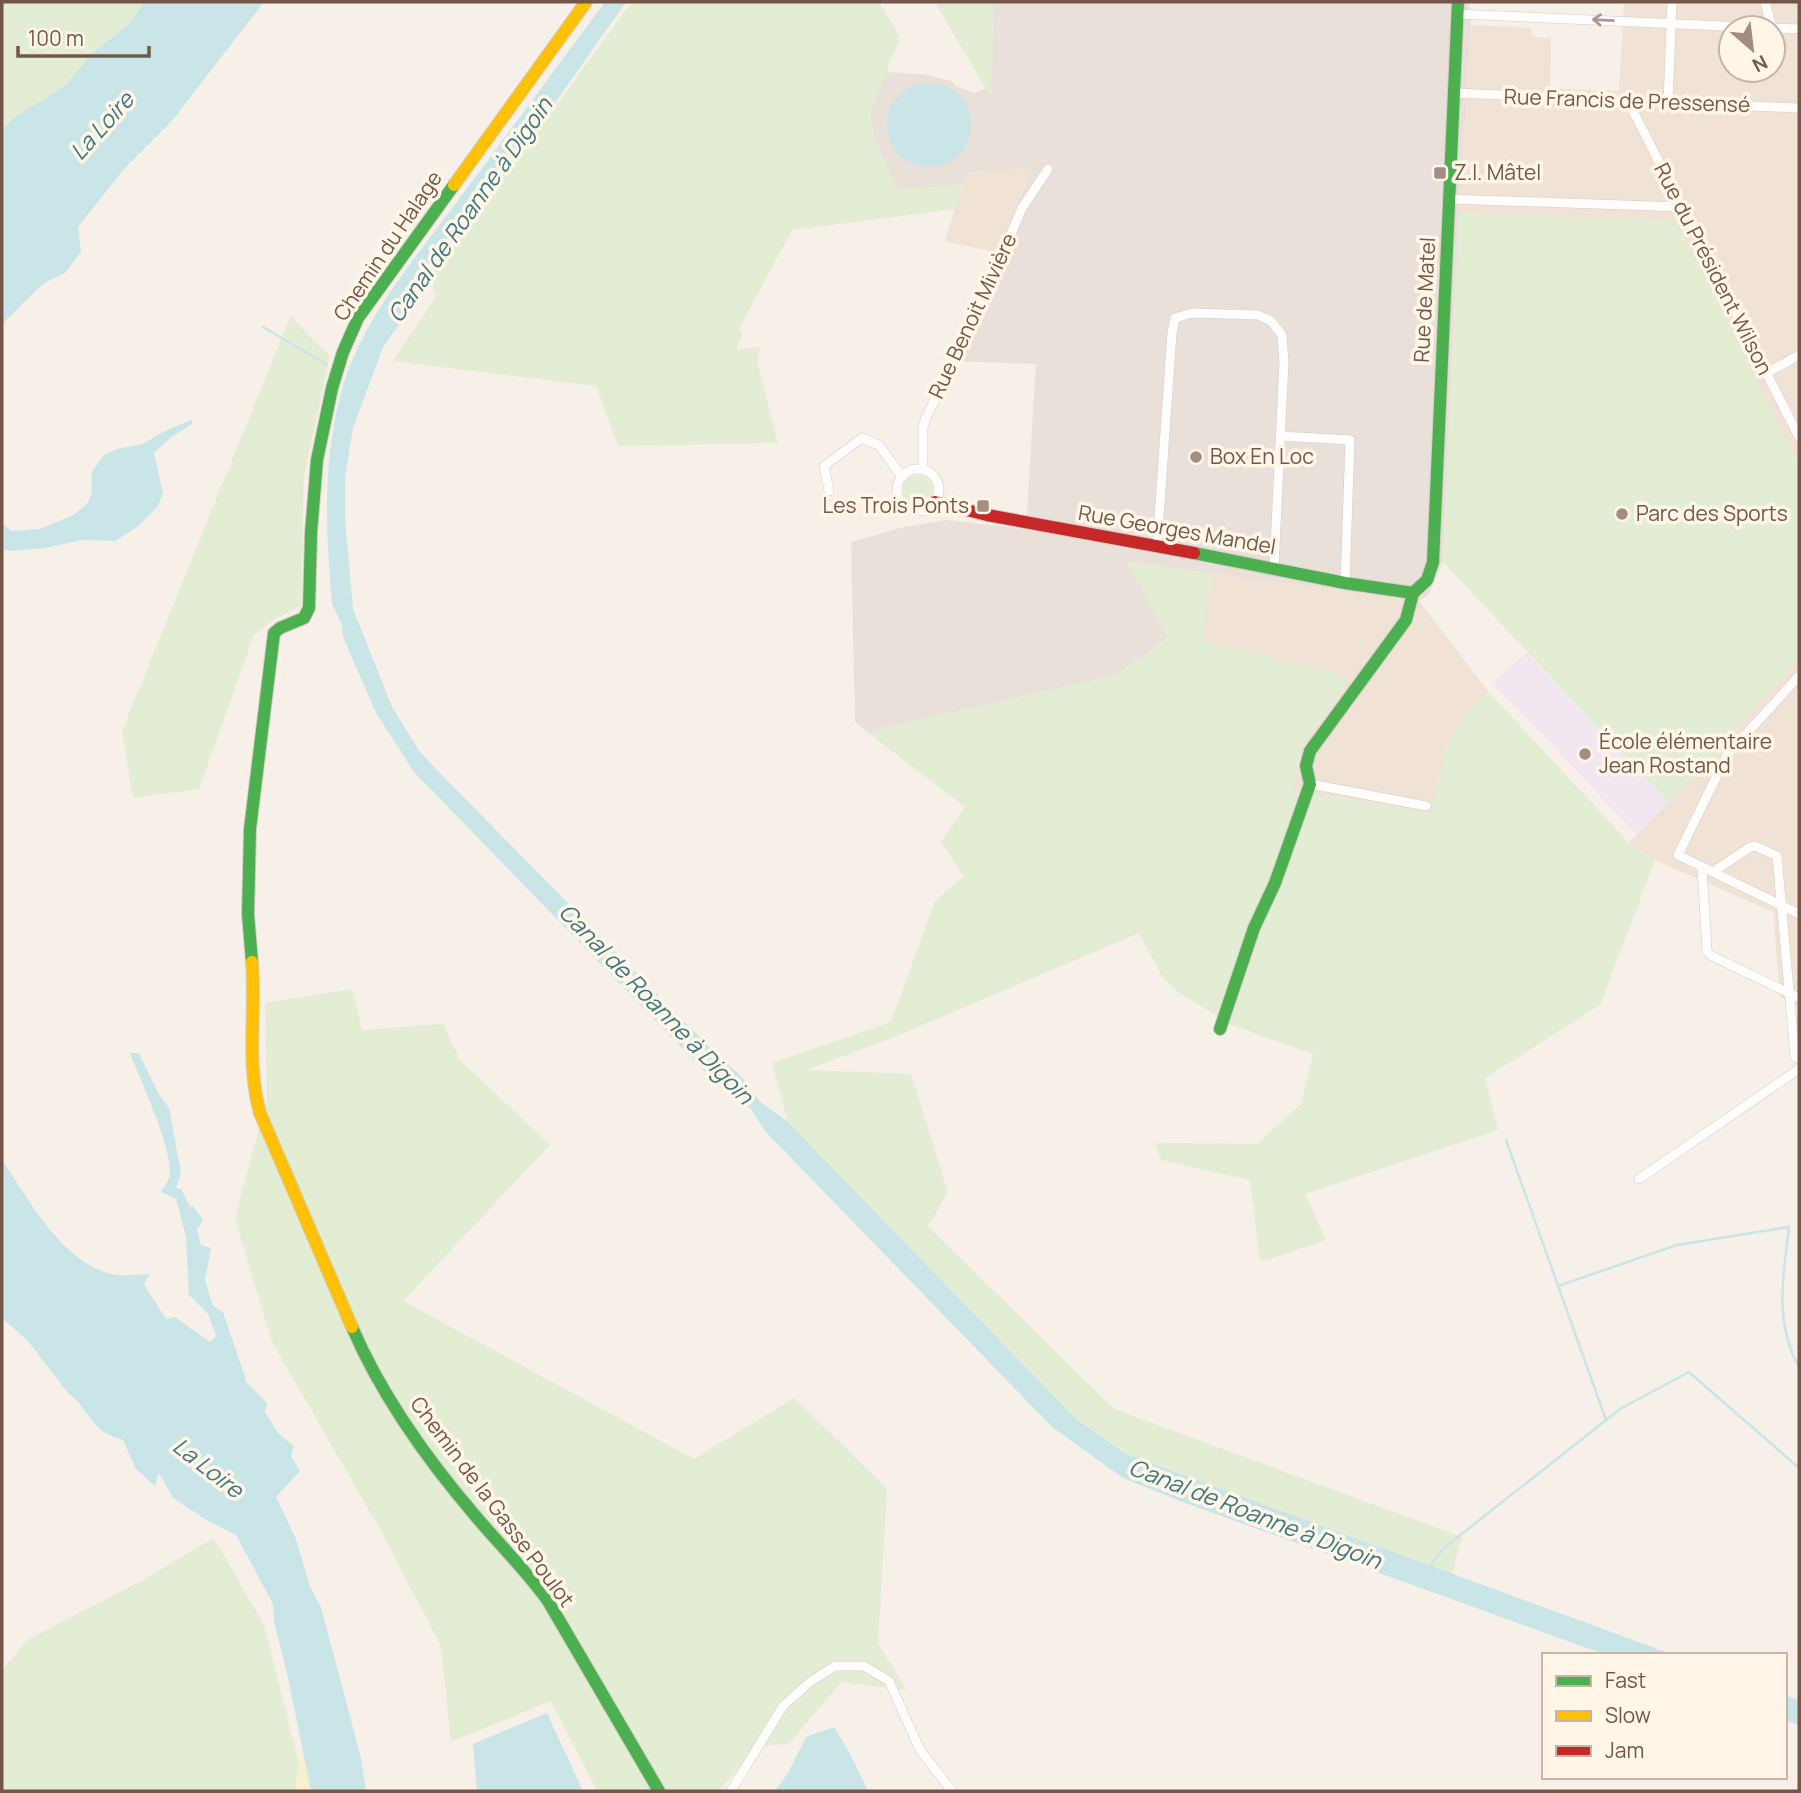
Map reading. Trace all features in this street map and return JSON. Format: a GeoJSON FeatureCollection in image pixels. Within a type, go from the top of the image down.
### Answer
{"type":"FeatureCollection","features":[{"type":"Feature","properties":{"kind":"street","name":"Chemin du Halage"},"geometry":{"type":"LineString","coordinates":[[260,1113],[254,1078],[253,971],[248,915],[249,824],[274,634],[279,628],[304,618],[309,608],[310,514],[318,445],[342,351],[358,318],[586,2]]}},
{"type":"Feature","properties":{"kind":"street"},"geometry":{"type":"LineString","coordinates":[[1668,103],[1672,2]]}},
{"type":"Feature","properties":{"kind":"street"},"geometry":{"type":"LineString","coordinates":[[1458,8],[1717,26]]}},
{"type":"Feature","properties":{"kind":"street","name":"Rue de Matel"},"geometry":{"type":"LineString","coordinates":[[1220,1029],[1254,928],[1270,893],[1310,784],[1306,766],[1311,751],[1406,620],[1413,593],[1424,587],[1430,576],[1433,562],[1458,8]]}},
{"type":"Feature","properties":{"kind":"street","name":"Rue Francis de Pressensé"},"geometry":{"type":"LineString","coordinates":[[1455,93],[1799,108]]}},
{"type":"Feature","properties":{"kind":"street","name":"Rue du Président Wilson"},"geometry":{"type":"LineString","coordinates":[[1628,101],[1799,437]]}},
{"type":"Feature","properties":{"kind":"street","name":"Rue Benoit Mivière"},"geometry":{"type":"LineString","coordinates":[[923,469],[925,420],[983,300],[1022,208],[1048,169]]}},
{"type":"Feature","properties":{"kind":"street"},"geometry":{"type":"LineString","coordinates":[[1449,199],[1681,207]]}},
{"type":"Feature","properties":{"kind":"street"},"geometry":{"type":"LineString","coordinates":[[1157,546],[1175,318],[1192,313],[1258,315],[1271,321],[1282,335],[1284,362],[1274,567]]}},
{"type":"Feature","properties":{"kind":"street"},"geometry":{"type":"LineString","coordinates":[[1767,373],[1799,355]]}},
{"type":"Feature","properties":{"kind":"street"},"geometry":{"type":"LineString","coordinates":[[1280,436],[1350,440],[1345,583]]}},
{"type":"Feature","properties":{"kind":"street"},"geometry":{"type":"LineString","coordinates":[[829,491],[824,466],[862,438],[879,445],[902,477],[911,470],[923,469],[933,475],[939,485],[935,502]]}},
{"type":"Feature","properties":{"kind":"street","name":"Rue Georges Mandel"},"geometry":{"type":"LineString","coordinates":[[902,477],[898,483],[899,498],[908,508],[923,510],[935,502],[987,515],[1274,567],[1345,583],[1413,593]]}},
{"type":"Feature","properties":{"kind":"street"},"geometry":{"type":"LineString","coordinates":[[1799,676],[1727,755],[1678,855],[1799,914]]}},
{"type":"Feature","properties":{"kind":"street"},"geometry":{"type":"LineString","coordinates":[[1310,784],[1426,806]]}},
{"type":"Feature","properties":{"kind":"street"},"geometry":{"type":"LineString","coordinates":[[1713,873],[1750,847],[1755,846],[1777,856],[1789,993],[1796,1057],[1799,1059]]}},
{"type":"Feature","properties":{"kind":"street"},"geometry":{"type":"LineString","coordinates":[[1702,867],[1707,951],[1710,955],[1799,998]]}},
{"type":"Feature","properties":{"kind":"street"},"geometry":{"type":"LineString","coordinates":[[1639,1179],[1799,1069]]}},
{"type":"Feature","properties":{"kind":"street","name":"Chemin de la Gasse Poulot"},"geometry":{"type":"LineString","coordinates":[[260,1113],[361,1349],[382,1388],[462,1499],[527,1572],[548,1601],[659,1791]]}},
{"type":"Feature","properties":{"kind":"street"},"geometry":{"type":"LineString","coordinates":[[731,1791],[783,1706],[810,1682],[835,1666],[864,1666],[889,1681],[920,1750],[952,1791]]}},
{"type":"Feature","properties":{"kind":"shaded area"},"geometry":{"type":"Polygon","coordinates":[[[993,2],[1469,2],[1471,25],[1459,213],[1443,562],[1429,594],[1419,601],[1128,562],[1168,637],[1117,675],[867,732],[855,722],[851,542],[900,528],[946,520],[1026,529],[1036,364],[948,361],[987,281],[1032,167],[966,173],[964,184],[898,191],[874,138],[870,115],[885,72],[923,74],[952,81],[957,87],[974,93],[986,89],[991,95],[993,2]]]}},
{"type":"Feature","properties":{"kind":"shaded area"},"geometry":{"type":"Polygon","coordinates":[[[1624,2],[1799,2],[1799,466],[1675,221],[1459,213],[1471,25],[1531,28],[1532,37],[1551,38],[1550,88],[1619,91],[1624,2]]]}},
{"type":"Feature","properties":{"kind":"shaded area"},"geometry":{"type":"Polygon","coordinates":[[[1032,166],[998,253],[945,241],[965,174],[1032,166]]]}},
{"type":"Feature","properties":{"kind":"shaded area"},"geometry":{"type":"Polygon","coordinates":[[[1211,573],[1419,601],[1488,691],[1452,731],[1429,813],[1293,790],[1301,747],[1351,677],[1202,640],[1211,573]]]}},
{"type":"Feature","properties":{"kind":"shaded area"},"geometry":{"type":"Polygon","coordinates":[[[1527,653],[1668,802],[1637,835],[1492,682],[1527,653]]]}},
{"type":"Feature","properties":{"kind":"shaded area"},"geometry":{"type":"Polygon","coordinates":[[[1799,659],[1799,1007],[1780,997],[1773,912],[1655,860],[1629,843],[1711,762],[1760,700],[1799,659]]]}},
{"type":"Feature","properties":{"kind":"green space"},"geometry":{"type":"Polygon","coordinates":[[[2,2],[144,2],[129,24],[91,54],[65,86],[13,118],[2,130],[2,2]]]}},
{"type":"Feature","properties":{"kind":"green space"},"geometry":{"type":"Polygon","coordinates":[[[632,2],[879,2],[900,37],[870,115],[874,138],[898,190],[964,184],[956,209],[792,230],[739,329],[742,334],[737,349],[760,347],[757,362],[778,443],[618,446],[596,386],[393,361],[436,297],[431,276],[632,2]]]}},
{"type":"Feature","properties":{"kind":"green space"},"geometry":{"type":"Polygon","coordinates":[[[935,2],[993,2],[992,96],[986,89],[935,2]]]}},
{"type":"Feature","properties":{"kind":"green space","name":"Parc des Sports"},"geometry":{"type":"Polygon","coordinates":[[[1459,213],[1675,221],[1799,466],[1799,659],[1760,700],[1711,762],[1668,802],[1443,562],[1459,213]]]}},
{"type":"Feature","properties":{"kind":"green space"},"geometry":{"type":"Polygon","coordinates":[[[291,315],[330,356],[304,475],[301,606],[275,619],[254,635],[199,789],[133,798],[122,731],[291,315]]]}},
{"type":"Feature","properties":{"kind":"green space"},"geometry":{"type":"Polygon","coordinates":[[[918,475],[929,479],[933,490],[929,501],[918,505],[907,501],[903,490],[907,479],[918,475]]]}},
{"type":"Feature","properties":{"kind":"green space"},"geometry":{"type":"Polygon","coordinates":[[[1127,562],[1211,573],[1203,640],[1352,677],[1301,747],[1293,790],[1429,813],[1452,731],[1488,691],[1629,843],[1655,860],[1600,1005],[1485,1078],[1498,1130],[1305,1194],[1326,1240],[1260,1262],[1250,1180],[1161,1160],[1155,1143],[1257,1144],[1301,1104],[1313,1054],[1234,1026],[1176,991],[1162,976],[1139,933],[897,1036],[806,1070],[911,1074],[948,1192],[928,1226],[1114,1409],[1462,1537],[1452,1574],[1126,1454],[1076,1419],[788,1122],[772,1063],[891,1022],[935,901],[964,876],[941,842],[965,807],[867,732],[1117,675],[1168,637],[1127,562]]]}},
{"type":"Feature","properties":{"kind":"green space"},"geometry":{"type":"Polygon","coordinates":[[[352,989],[362,1030],[443,1024],[460,1060],[550,1145],[403,1301],[694,1459],[794,1398],[887,1488],[878,1644],[907,1690],[841,1682],[789,1744],[758,1746],[718,1791],[597,1791],[551,1701],[451,1742],[441,1646],[381,1531],[272,1342],[235,1218],[267,1098],[265,1003],[352,989]]]}},
{"type":"Feature","properties":{"kind":"green space"},"geometry":{"type":"Polygon","coordinates":[[[214,1538],[264,1625],[299,1763],[295,1791],[2,1791],[2,1670],[27,1640],[143,1580],[214,1538]]]}},
{"type":"Feature","properties":{"kind":"sand"},"geometry":{"type":"Polygon","coordinates":[[[302,1746],[311,1791],[295,1791],[302,1746]]]}},
{"type":"Feature","properties":{"kind":"water","name":"La Loire"},"geometry":{"type":"Polygon","coordinates":[[[144,2],[264,2],[171,122],[123,170],[78,227],[81,252],[65,273],[44,283],[2,324],[2,130],[13,118],[65,86],[91,54],[129,24],[144,2]]]}},
{"type":"Feature","properties":{"kind":"water","name":"Canal de Roanne à Digoin"},"geometry":{"type":"Polygon","coordinates":[[[605,2],[626,2],[383,347],[353,428],[345,478],[345,518],[353,609],[392,707],[420,752],[715,1053],[742,1077],[759,1101],[788,1122],[1076,1419],[1126,1454],[1669,1653],[1600,1653],[1123,1478],[1052,1427],[765,1131],[751,1109],[723,1090],[414,772],[376,713],[343,637],[342,625],[332,604],[327,498],[335,420],[350,367],[374,317],[605,2]]]}},
{"type":"Feature","properties":{"kind":"water"},"geometry":{"type":"Polygon","coordinates":[[[929,83],[945,86],[959,95],[968,109],[971,125],[968,141],[959,155],[945,164],[929,167],[913,164],[899,155],[890,141],[887,125],[890,109],[899,95],[913,86],[929,83]]]}},
{"type":"Feature","properties":{"kind":"water"},"geometry":{"type":"Polygon","coordinates":[[[192,420],[192,424],[170,438],[154,453],[163,493],[158,506],[137,527],[115,541],[83,540],[44,548],[13,551],[2,549],[3,525],[12,531],[40,529],[72,516],[87,504],[92,493],[93,470],[104,455],[117,449],[143,444],[192,420]]]}},
{"type":"Feature","properties":{"kind":"water","name":"La Loire"},"geometry":{"type":"Polygon","coordinates":[[[130,1053],[139,1053],[158,1093],[169,1108],[181,1173],[176,1188],[181,1189],[190,1207],[193,1206],[203,1220],[197,1230],[201,1245],[211,1248],[205,1280],[213,1306],[223,1312],[247,1383],[267,1403],[265,1412],[278,1433],[294,1446],[291,1456],[300,1471],[276,1497],[296,1539],[310,1587],[321,1607],[361,1758],[366,1791],[311,1791],[274,1622],[273,1604],[236,1535],[173,1498],[159,1473],[155,1486],[136,1469],[123,1440],[98,1427],[27,1340],[2,1318],[2,1160],[50,1230],[65,1246],[98,1269],[117,1275],[149,1274],[144,1285],[166,1319],[175,1317],[210,1342],[216,1336],[208,1314],[189,1295],[186,1237],[176,1199],[161,1192],[169,1178],[167,1152],[156,1116],[130,1053]]]}},
{"type":"Feature","properties":{"kind":"water"},"geometry":{"type":"Polygon","coordinates":[[[1787,1696],[1799,1700],[1799,1725],[1787,1721],[1787,1696]]]}},
{"type":"Feature","properties":{"kind":"water"},"geometry":{"type":"Polygon","coordinates":[[[547,1713],[583,1791],[477,1791],[473,1744],[547,1713]]]}},
{"type":"Feature","properties":{"kind":"water"},"geometry":{"type":"Polygon","coordinates":[[[834,1727],[868,1791],[775,1791],[788,1773],[806,1737],[834,1727]]]}},
{"type":"Feature","properties":{"kind":"waterway"},"geometry":{"type":"LineString","coordinates":[[263,327],[326,364]]}},
{"type":"Feature","properties":{"kind":"waterway"},"geometry":{"type":"LineString","coordinates":[[1506,1140],[1606,1420]]}},
{"type":"Feature","properties":{"kind":"waterway"},"geometry":{"type":"LineString","coordinates":[[1558,1286],[1677,1245],[1789,1227],[1783,1281],[1783,1316],[1791,1350],[1799,1368]]}},
{"type":"Feature","properties":{"kind":"waterway"},"geometry":{"type":"LineString","coordinates":[[1430,1566],[1444,1548],[1620,1409],[1689,1372],[1799,1468]]}},
{"type":"Feature","properties":{"kind":"traffic: fast"},"geometry":{"type":"LineString","coordinates":[[1413,593],[1427,580],[1433,562],[1458,2]]}},
{"type":"Feature","properties":{"kind":"traffic: fast"},"geometry":{"type":"LineString","coordinates":[[252,962],[248,914],[250,829],[274,633],[304,618],[309,608],[317,460],[332,388],[343,352],[358,318],[454,185]]}},
{"type":"Feature","properties":{"kind":"traffic: fast"},"geometry":{"type":"LineString","coordinates":[[1194,553],[1345,583],[1413,593]]}},
{"type":"Feature","properties":{"kind":"traffic: fast"},"geometry":{"type":"LineString","coordinates":[[1220,1029],[1254,928],[1275,883],[1310,784],[1306,766],[1310,751],[1406,620],[1413,593]]}},
{"type":"Feature","properties":{"kind":"traffic: fast"},"geometry":{"type":"LineString","coordinates":[[352,1327],[377,1379],[425,1452],[548,1601],[659,1791]]}},
{"type":"Feature","properties":{"kind":"traffic: slow"},"geometry":{"type":"LineString","coordinates":[[454,185],[586,2]]}},
{"type":"Feature","properties":{"kind":"traffic: slow"},"geometry":{"type":"LineString","coordinates":[[252,962],[252,1057],[260,1113],[352,1327]]}},
{"type":"Feature","properties":{"kind":"traffic: jam"},"geometry":{"type":"LineString","coordinates":[[935,502],[987,515],[1194,553]]}},
{"type":"Feature","properties":{"kind":"place","name":"Z.I. Mâtel"},"geometry":{"type":"Point","coordinates":[1440,173]}},
{"type":"Feature","properties":{"kind":"place","name":"Box En Loc"},"geometry":{"type":"Point","coordinates":[1196,457]}},
{"type":"Feature","properties":{"kind":"place","name":"Les Trois Ponts"},"geometry":{"type":"Point","coordinates":[983,506]}},
{"type":"Feature","properties":{"kind":"place","name":"Parc des Sports"},"geometry":{"type":"Point","coordinates":[1622,514]}},
{"type":"Feature","properties":{"kind":"place","name":"École élémentaire Jean Rostand"},"geometry":{"type":"Point","coordinates":[1585,754]}}]}
